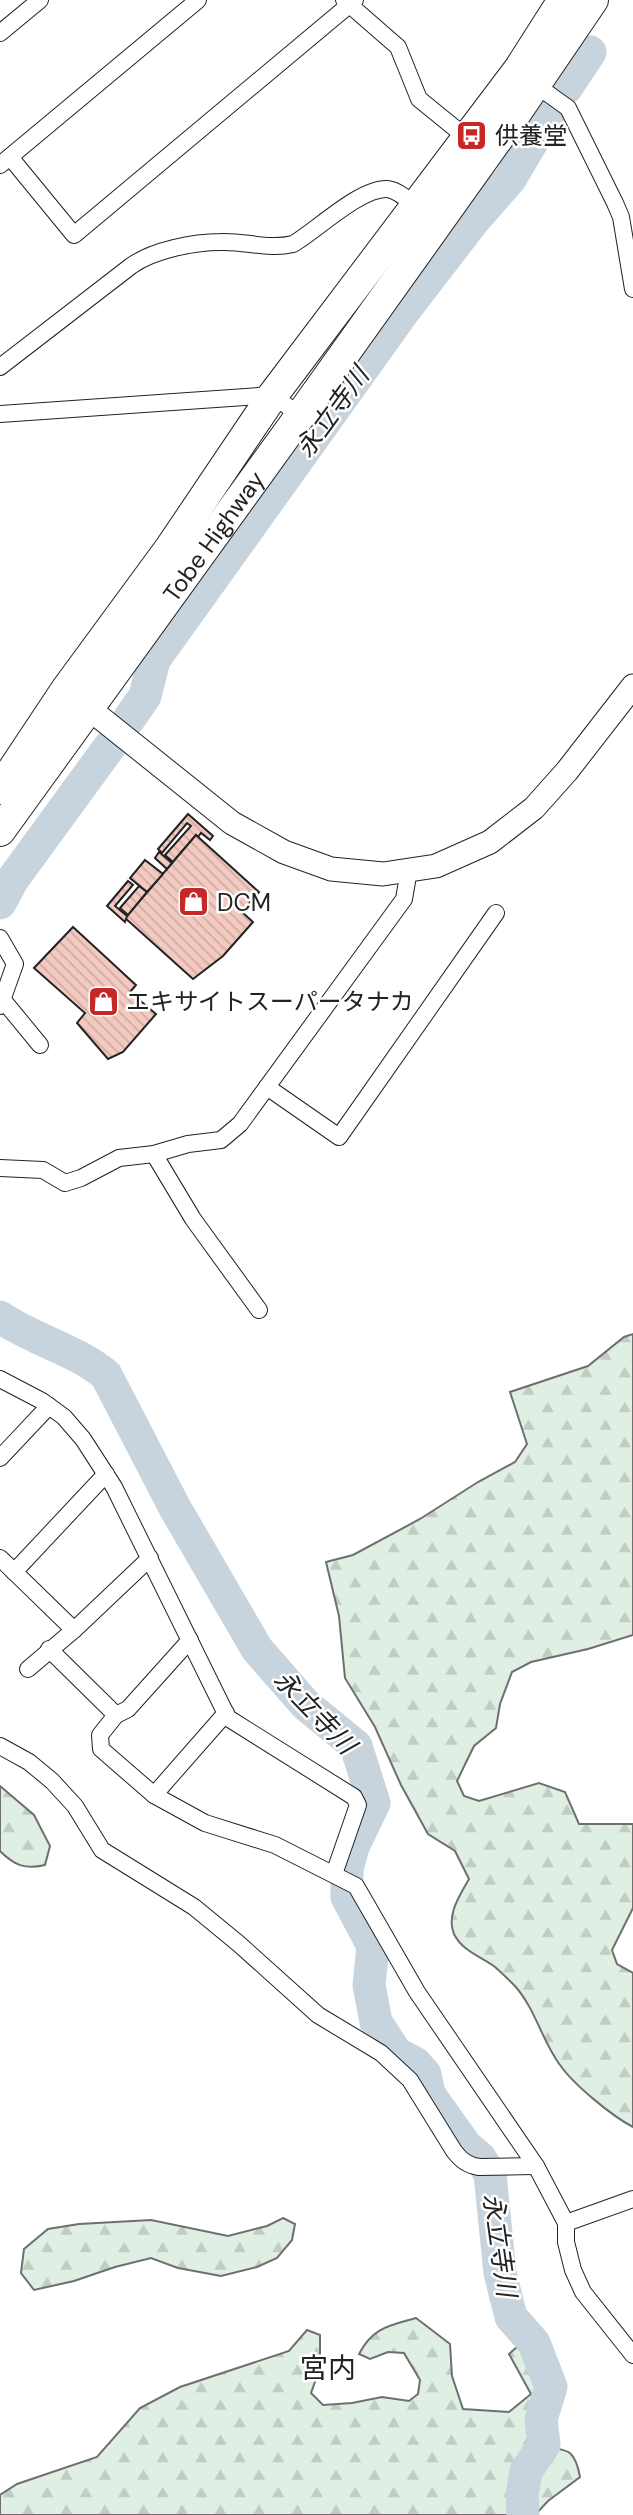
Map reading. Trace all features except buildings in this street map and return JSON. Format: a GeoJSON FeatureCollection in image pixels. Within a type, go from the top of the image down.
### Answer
{"type":"FeatureCollection","features":[{"type":"Feature","properties":{"kind":"highway","name":"Tobe Highway"},"geometry":{"type":"LineString","coordinates":[[0,789],[77,699],[300,416],[426,215],[467,138],[520,69],[563,0]]}},
{"type":"Feature","properties":{"kind":"highway","name":"Tobe Highway"},"geometry":{"type":"LineString","coordinates":[[4,819],[170,548],[273,395],[536,85],[593,0]]}},
{"type":"Feature","properties":{"kind":"street"},"geometry":{"type":"LineString","coordinates":[[0,33],[40,0]]}},
{"type":"Feature","properties":{"kind":"street"},"geometry":{"type":"LineString","coordinates":[[198,0],[5,160],[74,235],[349,2],[398,47],[419,99],[467,138]]}},
{"type":"Feature","properties":{"kind":"street"},"geometry":{"type":"LineString","coordinates":[[536,85],[568,108],[615,203],[621,217],[633,289]]}},
{"type":"Feature","properties":{"kind":"street"},"geometry":{"type":"LineString","coordinates":[[0,367],[131,266],[154,252],[221,242],[281,247],[293,244],[357,200],[386,189],[397,192],[426,215]]}},
{"type":"Feature","properties":{"kind":"street"},"geometry":{"type":"LineString","coordinates":[[0,414],[273,395],[300,416]]}},
{"type":"Feature","properties":{"kind":"street"},"geometry":{"type":"LineString","coordinates":[[77,699],[232,823],[284,852],[331,869],[383,874],[436,866],[490,842],[534,808],[633,686]]}},
{"type":"Feature","properties":{"kind":"street"},"geometry":{"type":"LineString","coordinates":[[0,1168],[43,1170],[65,1183],[81,1178],[119,1158],[154,1154],[188,1144],[221,1140],[240,1125],[404,899],[409,870]]}},
{"type":"Feature","properties":{"kind":"street"},"geometry":{"type":"LineString","coordinates":[[267,1087],[339,1137],[496,913]]}},
{"type":"Feature","properties":{"kind":"street"},"geometry":{"type":"LineString","coordinates":[[0,938],[15,964],[1,1003],[40,1045]]}},
{"type":"Feature","properties":{"kind":"street"},"geometry":{"type":"LineString","coordinates":[[154,1154],[193,1219],[259,1310]]}},
{"type":"Feature","properties":{"kind":"street"},"geometry":{"type":"LineString","coordinates":[[0,1379],[49,1406],[64,1417],[83,1439],[106,1474],[150,1558],[228,1718],[354,1797],[358,1805],[337,1875]]}},
{"type":"Feature","properties":{"kind":"street"},"geometry":{"type":"LineString","coordinates":[[0,1458],[49,1406]]}},
{"type":"Feature","properties":{"kind":"street"},"geometry":{"type":"LineString","coordinates":[[15,1572],[106,1474]]}},
{"type":"Feature","properties":{"kind":"street"},"geometry":{"type":"LineString","coordinates":[[0,1558],[74,1630]]}},
{"type":"Feature","properties":{"kind":"street"},"geometry":{"type":"LineString","coordinates":[[28,1669],[74,1630],[150,1558]]}},
{"type":"Feature","properties":{"kind":"street"},"geometry":{"type":"LineString","coordinates":[[190,1640],[128,1709],[116,1715],[100,1735],[101,1749],[154,1795],[205,1823],[275,1845],[356,1886],[417,1992],[536,2166],[566,2223],[566,2242],[573,2270],[583,2292],[633,2355]]}},
{"type":"Feature","properties":{"kind":"street"},"geometry":{"type":"LineString","coordinates":[[49,1649],[116,1715]]}},
{"type":"Feature","properties":{"kind":"street"},"geometry":{"type":"LineString","coordinates":[[154,1795],[226,1713]]}},
{"type":"Feature","properties":{"kind":"street"},"geometry":{"type":"LineString","coordinates":[[0,1746],[29,1762],[52,1781],[75,1806],[102,1850],[194,1907],[318,2015],[381,2053],[410,2080],[454,2151],[470,2165],[536,2166]]}},
{"type":"Feature","properties":{"kind":"street"},"geometry":{"type":"LineString","coordinates":[[566,2223],[633,2199]]}},
{"type":"Feature","properties":{"kind":"green space"},"geometry":{"type":"Polygon","coordinates":[[[633,1334],[633,1635],[531,1662],[512,1672],[500,1704],[496,1728],[474,1746],[457,1781],[464,1796],[479,1801],[539,1783],[565,1792],[579,1824],[633,1824],[633,1908],[612,1950],[617,1964],[633,1973],[633,2127],[574,2082],[554,2056],[528,2005],[515,1986],[495,1967],[462,1945],[454,1934],[453,1912],[469,1879],[455,1851],[428,1834],[401,1785],[375,1727],[345,1678],[339,1616],[326,1562],[353,1555],[420,1519],[515,1462],[527,1444],[510,1392],[588,1366],[624,1337],[633,1334]]]}},
{"type":"Feature","properties":{"kind":"green space"},"geometry":{"type":"Polygon","coordinates":[[[0,1786],[34,1815],[50,1846],[45,1865],[20,1865],[0,1851],[0,1786]]]}},
{"type":"Feature","properties":{"kind":"green space"},"geometry":{"type":"Polygon","coordinates":[[[283,2218],[295,2224],[292,2240],[277,2258],[257,2267],[221,2276],[178,2268],[151,2258],[34,2290],[21,2273],[24,2249],[48,2229],[79,2224],[151,2220],[228,2236],[267,2226],[283,2218]]]}},
{"type":"Feature","properties":{"kind":"green space"},"geometry":{"type":"Polygon","coordinates":[[[416,2318],[450,2344],[452,2376],[463,2409],[509,2412],[531,2394],[509,2354],[518,2346],[531,2356],[547,2388],[534,2437],[548,2447],[567,2451],[577,2464],[580,2477],[548,2501],[535,2515],[0,2515],[0,2495],[17,2484],[97,2457],[140,2408],[180,2387],[289,2351],[307,2330],[320,2335],[320,2368],[311,2393],[323,2405],[382,2397],[409,2401],[418,2394],[420,2380],[404,2353],[388,2352],[370,2359],[359,2354],[376,2333],[416,2318]]]}},
{"type":"Feature","properties":{"kind":"waterway","name":"永立寺川"},"geometry":{"type":"LineString","coordinates":[[566,88],[590,52]]}},
{"type":"Feature","properties":{"kind":"waterway","name":"永立寺川"},"geometry":{"type":"LineString","coordinates":[[129,719],[145,696],[154,660],[404,311],[474,220],[510,179],[549,113]]}},
{"type":"Feature","properties":{"kind":"waterway","name":"永立寺川"},"geometry":{"type":"LineString","coordinates":[[0,903],[13,879],[110,746]]}},
{"type":"Feature","properties":{"kind":"waterway","name":"永立寺川"},"geometry":{"type":"LineString","coordinates":[[0,1317],[81,1358],[106,1375],[175,1508],[257,1649],[306,1705],[356,1746],[374,1803],[353,1847],[347,1869],[347,1897],[373,1946],[369,1985],[376,2022],[396,2053],[415,2063],[425,2074],[429,2094],[466,2146],[480,2158],[490,2174],[500,2273],[511,2317],[534,2343],[551,2387],[541,2419],[544,2445],[526,2471],[522,2495],[523,2515]]}},
{"type":"Feature","properties":{"kind":"place","name":"供養堂"},"geometry":{"type":"Point","coordinates":[472,135]}},
{"type":"Feature","properties":{"kind":"place","name":"DCM"},"geometry":{"type":"Point","coordinates":[194,902]}},
{"type":"Feature","properties":{"kind":"place","name":"エキサイトスーパータナカ"},"geometry":{"type":"Point","coordinates":[103,1001]}},
{"type":"Feature","properties":{"kind":"district","name":"宮内"},"geometry":{"type":"Point","coordinates":[328,2368]}}]}
